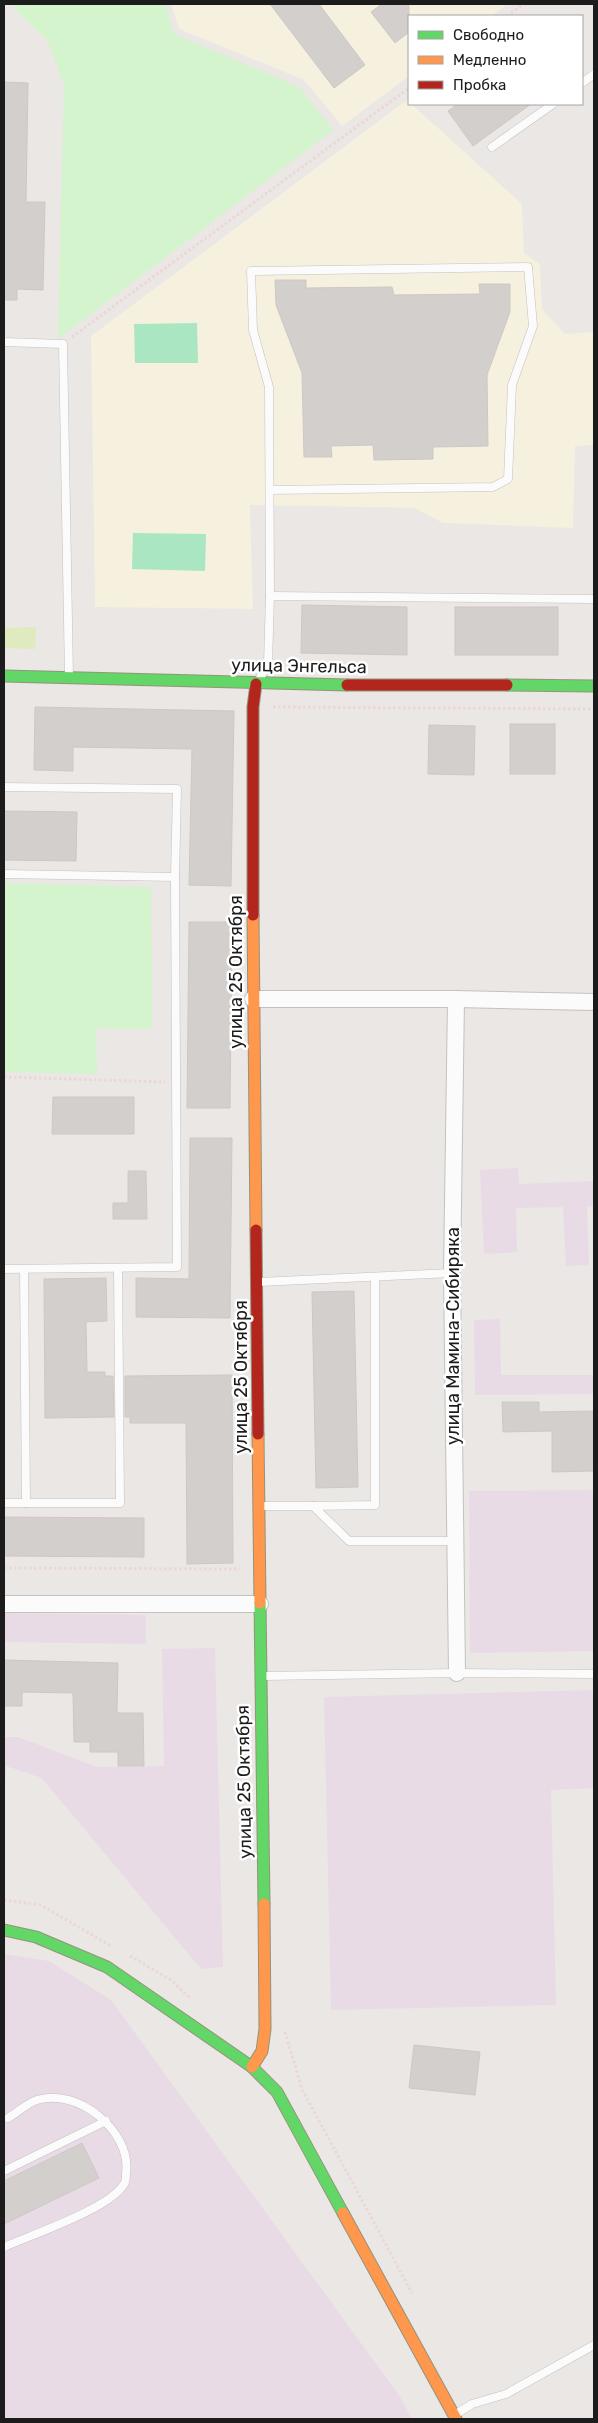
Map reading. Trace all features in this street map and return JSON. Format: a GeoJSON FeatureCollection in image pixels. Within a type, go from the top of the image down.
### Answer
{"type":"FeatureCollection","features":[{"type":"Feature","properties":{"kind":"street","name":"улица Энгельса"},"geometry":{"type":"LineString","coordinates":[[4,676],[256,684],[594,686]]}},
{"type":"Feature","properties":{"kind":"street","name":"улица 25 Октября"},"geometry":{"type":"LineString","coordinates":[[252,2067],[262,2051],[265,2028],[253,1000],[253,707],[256,684]]}},
{"type":"Feature","properties":{"kind":"street"},"geometry":{"type":"LineString","coordinates":[[253,1000],[456,999],[594,1002]]}},
{"type":"Feature","properties":{"kind":"street","name":"улица Мамина-Сибиряка"},"geometry":{"type":"LineString","coordinates":[[456,999],[452,1273],[457,1673]]}},
{"type":"Feature","properties":{"kind":"street"},"geometry":{"type":"LineString","coordinates":[[4,1604],[260,1604]]}},
{"type":"Feature","properties":{"kind":"street"},"geometry":{"type":"LineString","coordinates":[[4,1930],[36,1936],[107,1967],[252,2067],[278,2092],[455,2417]]}},
{"type":"Feature","properties":{"kind":"lane"},"geometry":{"type":"LineString","coordinates":[[583,82],[594,74]]}},
{"type":"Feature","properties":{"kind":"lane"},"geometry":{"type":"LineString","coordinates":[[492,147],[552,105]]}},
{"type":"Feature","properties":{"kind":"lane"},"geometry":{"type":"LineString","coordinates":[[256,684],[268,664],[271,490],[269,387],[253,330],[251,271],[528,266],[534,326],[512,385],[508,479],[493,487],[271,490]]}},
{"type":"Feature","properties":{"kind":"lane"},"geometry":{"type":"LineString","coordinates":[[4,342],[63,344],[69,677]]}},
{"type":"Feature","properties":{"kind":"lane"},"geometry":{"type":"LineString","coordinates":[[270,596],[594,599]]}},
{"type":"Feature","properties":{"kind":"lane"},"geometry":{"type":"LineString","coordinates":[[4,787],[177,789],[175,877],[177,1267],[4,1270]]}},
{"type":"Feature","properties":{"kind":"lane"},"geometry":{"type":"LineString","coordinates":[[4,874],[175,877]]}},
{"type":"Feature","properties":{"kind":"lane"},"geometry":{"type":"LineString","coordinates":[[24,1269],[26,1503]]}},
{"type":"Feature","properties":{"kind":"lane"},"geometry":{"type":"LineString","coordinates":[[4,1503],[120,1503],[118,1269]]}},
{"type":"Feature","properties":{"kind":"lane"},"geometry":{"type":"LineString","coordinates":[[257,1282],[452,1273]]}},
{"type":"Feature","properties":{"kind":"lane"},"geometry":{"type":"LineString","coordinates":[[259,1506],[375,1505],[375,1277]]}},
{"type":"Feature","properties":{"kind":"lane"},"geometry":{"type":"LineString","coordinates":[[313,1506],[349,1541],[456,1541]]}},
{"type":"Feature","properties":{"kind":"lane"},"geometry":{"type":"LineString","coordinates":[[261,1676],[457,1673],[594,1674]]}},
{"type":"Feature","properties":{"kind":"lane"},"geometry":{"type":"LineString","coordinates":[[4,2247],[108,2202],[124,2184],[128,2161],[119,2140],[106,2121],[86,2107],[61,2099],[37,2100],[8,2118]]}},
{"type":"Feature","properties":{"kind":"lane"},"geometry":{"type":"LineString","coordinates":[[4,2171],[106,2121]]}},
{"type":"Feature","properties":{"kind":"lane"},"geometry":{"type":"LineString","coordinates":[[455,2417],[472,2404],[506,2394],[594,2345]]}},
{"type":"Feature","properties":{"kind":"path"},"geometry":{"type":"LineString","coordinates":[[508,15],[524,4]]}},
{"type":"Feature","properties":{"kind":"path"},"geometry":{"type":"LineString","coordinates":[[63,344],[408,89]]}},
{"type":"Feature","properties":{"kind":"path"},"geometry":{"type":"LineString","coordinates":[[4,1077],[176,1082]]}},
{"type":"Feature","properties":{"kind":"path"},"geometry":{"type":"LineString","coordinates":[[4,1568],[240,1570],[240,1561]]}},
{"type":"Feature","properties":{"kind":"path"},"geometry":{"type":"LineString","coordinates":[[302,2089],[415,2299]]}},
{"type":"Feature","properties":{"kind":"shaded area"},"geometry":{"type":"Polygon","coordinates":[[[171,4],[508,4],[492,15],[408,15],[408,77],[342,126],[304,80],[179,29],[171,4]]]}},
{"type":"Feature","properties":{"kind":"shaded area"},"geometry":{"type":"Polygon","coordinates":[[[407,100],[408,105],[413,105],[522,204],[524,253],[540,264],[542,309],[565,334],[594,332],[594,445],[575,446],[573,528],[443,523],[415,508],[250,505],[253,609],[95,607],[91,336],[407,100]]]}},
{"type":"Feature","properties":{"kind":"shaded area"},"geometry":{"type":"Polygon","coordinates":[[[518,1168],[519,1184],[594,1181],[594,1206],[587,1206],[589,1265],[566,1266],[563,1207],[516,1208],[517,1252],[484,1254],[480,1170],[518,1168]]]}},
{"type":"Feature","properties":{"kind":"shaded area"},"geometry":{"type":"Polygon","coordinates":[[[500,1319],[501,1375],[594,1375],[594,1394],[475,1395],[474,1320],[500,1319]]]}},
{"type":"Feature","properties":{"kind":"shaded area"},"geometry":{"type":"Polygon","coordinates":[[[594,1490],[594,1651],[470,1653],[469,1491],[594,1490]]]}},
{"type":"Feature","properties":{"kind":"shaded area"},"geometry":{"type":"Polygon","coordinates":[[[4,1613],[146,1615],[146,1644],[4,1642],[4,1613]]]}},
{"type":"Feature","properties":{"kind":"shaded area"},"geometry":{"type":"Polygon","coordinates":[[[215,1648],[223,1967],[201,1969],[42,1778],[6,1766],[4,1813],[4,1737],[18,1737],[97,1767],[164,1766],[162,1649],[215,1648]]]}},
{"type":"Feature","properties":{"kind":"shaded area"},"geometry":{"type":"Polygon","coordinates":[[[594,1690],[594,1788],[551,1790],[556,2005],[331,2010],[324,1697],[594,1690]]]}},
{"type":"Feature","properties":{"kind":"shaded area"},"geometry":{"type":"Polygon","coordinates":[[[4,1954],[49,1961],[111,2000],[401,2398],[412,2419],[4,2419],[4,1954]]]}},
{"type":"Feature","properties":{"kind":"green space"},"geometry":{"type":"Polygon","coordinates":[[[14,4],[165,4],[174,34],[299,87],[333,130],[58,339],[64,85],[48,41],[14,8],[14,4]]]}},
{"type":"Feature","properties":{"kind":"green space"},"geometry":{"type":"Polygon","coordinates":[[[197,323],[198,363],[135,363],[134,324],[197,323]]]}},
{"type":"Feature","properties":{"kind":"green space"},"geometry":{"type":"Polygon","coordinates":[[[133,533],[206,534],[205,571],[132,569],[133,533]]]}},
{"type":"Feature","properties":{"kind":"green space"},"geometry":{"type":"Polygon","coordinates":[[[36,627],[35,649],[4,648],[4,628],[36,627]]]}},
{"type":"Feature","properties":{"kind":"green space"},"geometry":{"type":"Polygon","coordinates":[[[4,883],[151,887],[152,1029],[96,1028],[97,1074],[4,1072],[4,883]]]}},
{"type":"Feature","properties":{"kind":"building"},"geometry":{"type":"Polygon","coordinates":[[[270,4],[319,4],[365,65],[334,88],[270,4]]]}},
{"type":"Feature","properties":{"kind":"building"},"geometry":{"type":"Polygon","coordinates":[[[382,4],[409,4],[408,33],[395,43],[371,12],[382,4]]]}},
{"type":"Feature","properties":{"kind":"building"},"geometry":{"type":"Polygon","coordinates":[[[4,82],[28,83],[26,202],[45,202],[43,290],[17,289],[17,300],[4,300],[4,82]]]}},
{"type":"Feature","properties":{"kind":"building"},"geometry":{"type":"Polygon","coordinates":[[[457,105],[530,105],[473,146],[448,111],[457,105]]]}},
{"type":"Feature","properties":{"kind":"building"},"geometry":{"type":"Polygon","coordinates":[[[275,280],[306,280],[306,288],[392,287],[394,295],[480,294],[479,284],[510,284],[510,312],[487,375],[488,446],[433,447],[433,459],[374,460],[373,445],[331,446],[332,457],[304,457],[302,373],[276,305],[275,280]]]}},
{"type":"Feature","properties":{"kind":"building"},"geometry":{"type":"Polygon","coordinates":[[[302,605],[407,607],[407,655],[301,653],[302,605]]]}},
{"type":"Feature","properties":{"kind":"building"},"geometry":{"type":"Polygon","coordinates":[[[455,607],[558,607],[558,655],[455,655],[455,607]]]}},
{"type":"Feature","properties":{"kind":"building"},"geometry":{"type":"Polygon","coordinates":[[[35,707],[234,711],[231,886],[189,885],[192,749],[73,747],[73,771],[34,770],[35,707]]]}},
{"type":"Feature","properties":{"kind":"building"},"geometry":{"type":"Polygon","coordinates":[[[510,724],[555,724],[555,774],[510,774],[510,724]]]}},
{"type":"Feature","properties":{"kind":"building"},"geometry":{"type":"Polygon","coordinates":[[[429,725],[475,726],[474,775],[428,774],[429,725]]]}},
{"type":"Feature","properties":{"kind":"building"},"geometry":{"type":"Polygon","coordinates":[[[4,811],[77,812],[76,861],[4,860],[4,811]]]}},
{"type":"Feature","properties":{"kind":"building"},"geometry":{"type":"Polygon","coordinates":[[[189,922],[232,922],[230,1108],[187,1108],[189,922]]]}},
{"type":"Feature","properties":{"kind":"building"},"geometry":{"type":"Polygon","coordinates":[[[53,1097],[134,1097],[134,1134],[52,1134],[53,1097]]]}},
{"type":"Feature","properties":{"kind":"building"},"geometry":{"type":"Polygon","coordinates":[[[190,1138],[232,1138],[230,1318],[136,1317],[136,1278],[189,1279],[190,1138]]]}},
{"type":"Feature","properties":{"kind":"building"},"geometry":{"type":"Polygon","coordinates":[[[128,1171],[146,1171],[147,1219],[113,1219],[113,1203],[128,1203],[128,1171]]]}},
{"type":"Feature","properties":{"kind":"building"},"geometry":{"type":"Polygon","coordinates":[[[106,1278],[107,1321],[86,1322],[87,1372],[105,1372],[105,1376],[113,1376],[114,1417],[45,1418],[44,1279],[106,1278]]]}},
{"type":"Feature","properties":{"kind":"building"},"geometry":{"type":"Polygon","coordinates":[[[354,1291],[358,1487],[316,1488],[312,1292],[354,1291]]]}},
{"type":"Feature","properties":{"kind":"building"},"geometry":{"type":"Polygon","coordinates":[[[232,1375],[233,1563],[187,1564],[186,1423],[130,1423],[130,1417],[125,1417],[125,1376],[232,1375]]]}},
{"type":"Feature","properties":{"kind":"building"},"geometry":{"type":"Polygon","coordinates":[[[502,1402],[539,1402],[539,1412],[594,1411],[594,1471],[552,1472],[552,1431],[503,1432],[502,1402]]]}},
{"type":"Feature","properties":{"kind":"building"},"geometry":{"type":"Polygon","coordinates":[[[4,1517],[144,1518],[144,1557],[4,1556],[4,1517]]]}},
{"type":"Feature","properties":{"kind":"building"},"geometry":{"type":"Polygon","coordinates":[[[4,1660],[118,1663],[117,1713],[143,1713],[144,1766],[118,1766],[118,1752],[90,1752],[90,1742],[74,1742],[73,1693],[22,1692],[22,1706],[4,1706],[4,1660]]]}},
{"type":"Feature","properties":{"kind":"building"},"geometry":{"type":"Polygon","coordinates":[[[414,2045],[480,2052],[475,2095],[409,2088],[414,2045]]]}},
{"type":"Feature","properties":{"kind":"building"},"geometry":{"type":"Polygon","coordinates":[[[82,2143],[99,2178],[4,2224],[4,2181],[82,2143]]]}},
{"type":"Feature","properties":{"kind":"traffic: fast"},"geometry":{"type":"LineString","coordinates":[[4,676],[347,685]]}},
{"type":"Feature","properties":{"kind":"traffic: fast"},"geometry":{"type":"LineString","coordinates":[[507,685],[594,686]]}},
{"type":"Feature","properties":{"kind":"traffic: fast"},"geometry":{"type":"LineString","coordinates":[[260,1603],[264,1904]]}},
{"type":"Feature","properties":{"kind":"traffic: fast"},"geometry":{"type":"LineString","coordinates":[[4,1930],[36,1937],[107,1967],[252,2067],[277,2092],[343,2213]]}},
{"type":"Feature","properties":{"kind":"traffic: slow"},"geometry":{"type":"LineString","coordinates":[[253,915],[256,1230]]}},
{"type":"Feature","properties":{"kind":"traffic: slow"},"geometry":{"type":"LineString","coordinates":[[258,1434],[260,1603]]}},
{"type":"Feature","properties":{"kind":"traffic: slow"},"geometry":{"type":"LineString","coordinates":[[252,2067],[262,2051],[265,2029],[264,1904]]}},
{"type":"Feature","properties":{"kind":"traffic: slow"},"geometry":{"type":"LineString","coordinates":[[343,2213],[456,2419]]}},
{"type":"Feature","properties":{"kind":"traffic: jam"},"geometry":{"type":"LineString","coordinates":[[253,915],[253,707],[256,684]]}},
{"type":"Feature","properties":{"kind":"traffic: jam"},"geometry":{"type":"LineString","coordinates":[[347,685],[507,685]]}},
{"type":"Feature","properties":{"kind":"traffic: jam"},"geometry":{"type":"LineString","coordinates":[[256,1230],[258,1434]]}}]}
